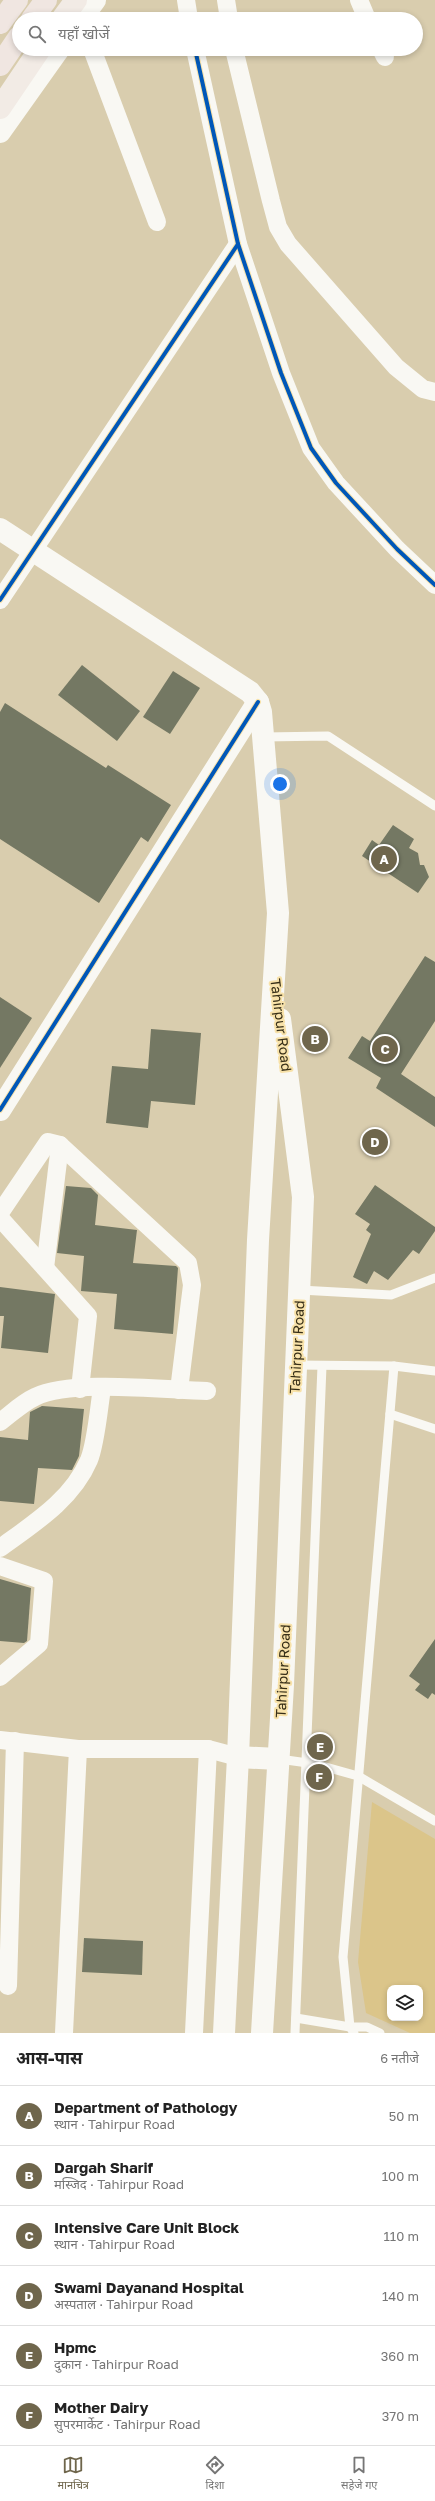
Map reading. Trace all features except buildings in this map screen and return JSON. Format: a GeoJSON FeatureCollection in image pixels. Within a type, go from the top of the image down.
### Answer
{"type":"FeatureCollection","features":[{"type":"Feature","properties":{"kind":"highway"},"geometry":{"type":"LineString","coordinates":[[0,23],[17,0]]}},
{"type":"Feature","properties":{"kind":"highway"},"geometry":{"type":"LineString","coordinates":[[37,12],[46,0]]}},
{"type":"Feature","properties":{"kind":"highway"},"geometry":{"type":"LineString","coordinates":[[0,65],[12,47]]}},
{"type":"Feature","properties":{"kind":"main road"},"geometry":{"type":"LineString","coordinates":[[67,12],[76,0]]}},
{"type":"Feature","properties":{"kind":"main road"},"geometry":{"type":"LineString","coordinates":[[86,12],[95,0]]}},
{"type":"Feature","properties":{"kind":"main road"},"geometry":{"type":"LineString","coordinates":[[0,108],[35,56]]}},
{"type":"Feature","properties":{"kind":"main road"},"geometry":{"type":"LineString","coordinates":[[0,132],[54,56]]}},
{"type":"Feature","properties":{"kind":"main road"},"geometry":{"type":"LineString","coordinates":[[0,529],[250,692],[258,702],[264,737],[278,913],[273,964]]}},
{"type":"Feature","properties":{"kind":"main road"},"geometry":{"type":"LineString","coordinates":[[0,1110],[258,702]]}},
{"type":"Feature","properties":{"kind":"main road","name":"Tahirpur Road"},"geometry":{"type":"LineString","coordinates":[[224,2033],[238,1757],[273,964]]}},
{"type":"Feature","properties":{"kind":"main road","name":"Tahirpur Road"},"geometry":{"type":"LineString","coordinates":[[262,2033],[278,1759],[303,1197],[273,964]]}},
{"type":"Feature","properties":{"kind":"main road"},"geometry":{"type":"LineString","coordinates":[[264,1142],[296,1143]]}},
{"type":"Feature","properties":{"kind":"main road"},"geometry":{"type":"LineString","coordinates":[[238,1757],[278,1759]]}},
{"type":"Feature","properties":{"kind":"street"},"geometry":{"type":"LineString","coordinates":[[186,0],[188,12]]}},
{"type":"Feature","properties":{"kind":"street"},"geometry":{"type":"LineString","coordinates":[[226,0],[228,12]]}},
{"type":"Feature","properties":{"kind":"street"},"geometry":{"type":"LineString","coordinates":[[359,0],[364,12]]}},
{"type":"Feature","properties":{"kind":"street"},"geometry":{"type":"LineString","coordinates":[[95,56],[158,222]]}},
{"type":"Feature","properties":{"kind":"street"},"geometry":{"type":"LineString","coordinates":[[197,56],[238,244],[281,373],[311,448],[336,483],[397,550],[435,585]]}},
{"type":"Feature","properties":{"kind":"street"},"geometry":{"type":"LineString","coordinates":[[236,56],[278,226],[288,244],[396,367],[423,389],[435,392]]}},
{"type":"Feature","properties":{"kind":"street"},"geometry":{"type":"LineString","coordinates":[[0,600],[34,552],[238,244]]}},
{"type":"Feature","properties":{"kind":"street"},"geometry":{"type":"LineString","coordinates":[[0,1213],[48,1142],[60,1145],[188,1263],[192,1285],[179,1390]]}},
{"type":"Feature","properties":{"kind":"street"},"geometry":{"type":"LineString","coordinates":[[45,1268],[60,1145]]}},
{"type":"Feature","properties":{"kind":"street"},"geometry":{"type":"LineString","coordinates":[[0,1218],[88,1316],[80,1389]]}},
{"type":"Feature","properties":{"kind":"street"},"geometry":{"type":"LineString","coordinates":[[0,1548],[63,1498],[80,1478],[89,1459],[102,1388]]}},
{"type":"Feature","properties":{"kind":"street"},"geometry":{"type":"LineString","coordinates":[[0,1422],[34,1397],[58,1390],[102,1388],[207,1391]]}},
{"type":"Feature","properties":{"kind":"street"},"geometry":{"type":"LineString","coordinates":[[0,1566],[44,1581],[39,1644],[0,1677]]}},
{"type":"Feature","properties":{"kind":"street"},"geometry":{"type":"LineString","coordinates":[[8,1986],[7,1740],[78,1749],[208,1749],[238,1757]]}},
{"type":"Feature","properties":{"kind":"street"},"geometry":{"type":"LineString","coordinates":[[64,2033],[78,1749]]}},
{"type":"Feature","properties":{"kind":"street"},"geometry":{"type":"LineString","coordinates":[[194,2033],[208,1749]]}},
{"type":"Feature","properties":{"kind":"lane"},"geometry":{"type":"LineString","coordinates":[[264,737],[328,736],[435,806]]}},
{"type":"Feature","properties":{"kind":"lane"},"geometry":{"type":"LineString","coordinates":[[300,1290],[391,1295],[435,1278]]}},
{"type":"Feature","properties":{"kind":"lane"},"geometry":{"type":"LineString","coordinates":[[296,1365],[394,1366],[435,1371]]}},
{"type":"Feature","properties":{"kind":"lane"},"geometry":{"type":"LineString","coordinates":[[295,2033],[322,1366]]}},
{"type":"Feature","properties":{"kind":"lane"},"geometry":{"type":"LineString","coordinates":[[352,2030],[343,1957],[394,1366]]}},
{"type":"Feature","properties":{"kind":"lane"},"geometry":{"type":"LineString","coordinates":[[390,1414],[435,1429]]}},
{"type":"Feature","properties":{"kind":"lane"},"geometry":{"type":"LineString","coordinates":[[278,1759],[306,1762],[358,1776],[435,1821]]}},
{"type":"Feature","properties":{"kind":"lane"},"geometry":{"type":"LineString","coordinates":[[296,2018],[352,2030],[367,2027],[380,2033]]}},
{"type":"Feature","properties":{"kind":"shaded area"},"geometry":{"type":"Polygon","coordinates":[[[372,1802],[435,1839],[435,2033],[410,2033],[366,2013],[358,1962],[372,1802]]]}},
{"type":"Feature","properties":{"kind":"cycle path"},"geometry":{"type":"LineString","coordinates":[[197,56],[238,244],[281,373],[311,448],[336,483],[397,549],[435,585]]}},
{"type":"Feature","properties":{"kind":"cycle path"},"geometry":{"type":"LineString","coordinates":[[0,600],[238,244]]}},
{"type":"Feature","properties":{"kind":"cycle path"},"geometry":{"type":"LineString","coordinates":[[0,1110],[258,702]]}},
{"type":"Feature","properties":{"kind":"place","name":"Department of Pathology"},"geometry":{"type":"Point","coordinates":[384,859]}},
{"type":"Feature","properties":{"kind":"place","name":"Dargah Sharif"},"geometry":{"type":"Point","coordinates":[315,1039]}},
{"type":"Feature","properties":{"kind":"place","name":"Intensive Care Unit Block"},"geometry":{"type":"Point","coordinates":[385,1049]}},
{"type":"Feature","properties":{"kind":"place","name":"Swami Dayanand Hospital"},"geometry":{"type":"Point","coordinates":[375,1142]}},
{"type":"Feature","properties":{"kind":"place","name":"Hpmc"},"geometry":{"type":"Point","coordinates":[320,1747]}},
{"type":"Feature","properties":{"kind":"place","name":"Mother Dairy"},"geometry":{"type":"Point","coordinates":[319,1777]}}]}
